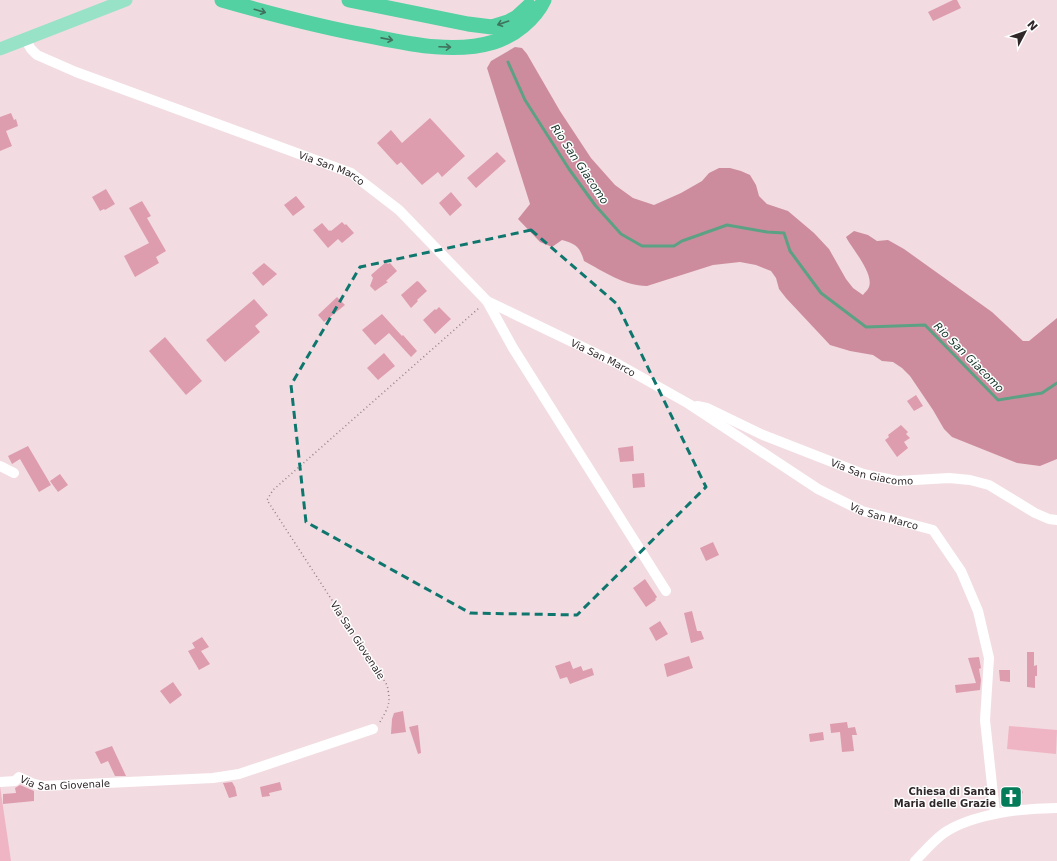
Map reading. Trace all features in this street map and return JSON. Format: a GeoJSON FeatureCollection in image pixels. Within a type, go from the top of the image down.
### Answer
{"type":"FeatureCollection","features":[{"type":"Feature","properties":{"kind":"highway"},"geometry":{"type":"LineString","coordinates":[[222,0],[328,28],[406,43],[462,48],[505,38],[531,18],[541,7],[544,0]]}},
{"type":"Feature","properties":{"kind":"highway"},"geometry":{"type":"LineString","coordinates":[[349,0],[468,24],[492,27],[517,17],[526,10],[533,0]]}},
{"type":"Feature","properties":{"kind":"main road"},"geometry":{"type":"LineString","coordinates":[[0,48],[126,0]]}},
{"type":"Feature","properties":{"kind":"street","name":"Via San Marco"},"geometry":{"type":"LineString","coordinates":[[25,39],[37,55],[76,72],[351,173],[399,210],[487,302],[618,364],[689,404],[818,489],[862,511],[933,530],[961,571],[978,611],[989,658],[984,720],[995,813]]}},
{"type":"Feature","properties":{"kind":"street"},"geometry":{"type":"LineString","coordinates":[[487,302],[513,348],[666,591]]}},
{"type":"Feature","properties":{"kind":"street","name":"Via San Giacomo"},"geometry":{"type":"LineString","coordinates":[[689,404],[707,408],[763,435],[863,474],[898,481],[949,478],[989,484],[1035,513],[1049,519],[1057,520]]}},
{"type":"Feature","properties":{"kind":"street"},"geometry":{"type":"LineString","coordinates":[[0,466],[14,473]]}},
{"type":"Feature","properties":{"kind":"street","name":"Via San Giovenale"},"geometry":{"type":"LineString","coordinates":[[0,782],[14,781],[19,777],[34,784],[43,786],[213,778],[239,774],[373,729]]}},
{"type":"Feature","properties":{"kind":"street"},"geometry":{"type":"LineString","coordinates":[[915,861],[943,833],[958,825],[995,813],[1057,808]]}},
{"type":"Feature","properties":{"kind":"path","name":"Via San Giovenale"},"geometry":{"type":"LineString","coordinates":[[373,729],[378,725],[388,709],[390,698],[387,685],[267,500],[273,490],[487,302]]}},
{"type":"Feature","properties":{"kind":"highlighted area"},"geometry":{"type":"Polygon","coordinates":[[[531,230],[617,304],[706,487],[577,615],[470,613],[306,522],[291,385],[360,267],[531,230]]]}},
{"type":"Feature","properties":{"kind":"shaded area"},"geometry":{"type":"Polygon","coordinates":[[[515,47],[522,48],[527,54],[560,111],[591,158],[615,185],[633,198],[654,205],[681,193],[702,181],[709,173],[719,168],[730,168],[741,171],[750,175],[756,185],[759,196],[767,204],[788,211],[814,233],[829,249],[846,279],[853,288],[863,295],[869,287],[870,281],[866,268],[846,237],[854,231],[868,235],[877,241],[888,240],[904,249],[992,312],[1023,341],[1029,341],[1057,318],[1057,459],[1040,466],[1017,463],[952,437],[944,429],[910,376],[902,368],[893,362],[882,361],[873,355],[850,351],[830,345],[786,298],[779,289],[776,278],[771,271],[756,265],[740,262],[713,265],[647,286],[630,284],[584,261],[579,249],[571,243],[562,240],[552,247],[540,242],[518,219],[530,204],[487,68],[491,61],[515,47]]]}},
{"type":"Feature","properties":{"kind":"shaded area"},"geometry":{"type":"Polygon","coordinates":[[[1009,726],[1057,730],[1056,754],[1007,749],[1009,726]]]}},
{"type":"Feature","properties":{"kind":"shaded area"},"geometry":{"type":"Polygon","coordinates":[[[0,786],[11,861],[0,861],[0,786]]]}},
{"type":"Feature","properties":{"kind":"building"},"geometry":{"type":"Polygon","coordinates":[[[953,0],[957,0],[961,8],[933,21],[928,12],[953,0]]]}},
{"type":"Feature","properties":{"kind":"building"},"geometry":{"type":"Polygon","coordinates":[[[11,113],[14,120],[16,119],[18,126],[6,131],[12,146],[0,151],[0,117],[11,113]]]}},
{"type":"Feature","properties":{"kind":"building"},"geometry":{"type":"Polygon","coordinates":[[[430,118],[465,156],[442,177],[438,172],[422,185],[401,162],[397,165],[377,143],[391,130],[402,143],[430,118]]]}},
{"type":"Feature","properties":{"kind":"building"},"geometry":{"type":"Polygon","coordinates":[[[497,152],[506,161],[476,188],[467,178],[497,152]]]}},
{"type":"Feature","properties":{"kind":"building"},"geometry":{"type":"Polygon","coordinates":[[[106,189],[115,204],[105,210],[100,211],[92,197],[106,189]]]}},
{"type":"Feature","properties":{"kind":"building"},"geometry":{"type":"Polygon","coordinates":[[[451,192],[462,205],[450,216],[439,203],[451,192]]]}},
{"type":"Feature","properties":{"kind":"building"},"geometry":{"type":"Polygon","coordinates":[[[296,196],[305,207],[293,216],[284,205],[296,196]]]}},
{"type":"Feature","properties":{"kind":"building"},"geometry":{"type":"Polygon","coordinates":[[[142,201],[151,216],[147,218],[166,251],[156,257],[159,263],[135,277],[124,256],[149,243],[129,208],[142,201]]]}},
{"type":"Feature","properties":{"kind":"building"},"geometry":{"type":"Polygon","coordinates":[[[342,222],[345,225],[346,224],[354,233],[342,243],[338,239],[328,248],[313,230],[322,223],[329,231],[331,231],[342,222]]]}},
{"type":"Feature","properties":{"kind":"building"},"geometry":{"type":"Polygon","coordinates":[[[386,262],[388,264],[390,263],[397,271],[386,281],[388,282],[375,291],[370,286],[373,278],[371,275],[386,262]]]}},
{"type":"Feature","properties":{"kind":"building"},"geometry":{"type":"Polygon","coordinates":[[[264,263],[277,274],[263,286],[252,273],[264,263]]]}},
{"type":"Feature","properties":{"kind":"building"},"geometry":{"type":"Polygon","coordinates":[[[417,281],[427,291],[411,308],[401,295],[417,281]]]}},
{"type":"Feature","properties":{"kind":"building"},"geometry":{"type":"Polygon","coordinates":[[[337,297],[345,305],[324,322],[318,315],[337,297]]]}},
{"type":"Feature","properties":{"kind":"building"},"geometry":{"type":"Polygon","coordinates":[[[254,299],[268,315],[255,326],[260,332],[225,362],[206,340],[254,299]]]}},
{"type":"Feature","properties":{"kind":"building"},"geometry":{"type":"Polygon","coordinates":[[[439,307],[451,319],[435,334],[423,320],[439,307]]]}},
{"type":"Feature","properties":{"kind":"building"},"geometry":{"type":"Polygon","coordinates":[[[382,314],[417,351],[411,357],[389,333],[375,345],[362,330],[382,314]]]}},
{"type":"Feature","properties":{"kind":"building"},"geometry":{"type":"Polygon","coordinates":[[[165,337],[202,381],[186,395],[149,351],[165,337]]]}},
{"type":"Feature","properties":{"kind":"building"},"geometry":{"type":"Polygon","coordinates":[[[384,353],[395,366],[378,380],[367,368],[384,353]]]}},
{"type":"Feature","properties":{"kind":"building"},"geometry":{"type":"Polygon","coordinates":[[[916,395],[923,406],[914,411],[907,401],[916,395]]]}},
{"type":"Feature","properties":{"kind":"building"},"geometry":{"type":"Polygon","coordinates":[[[901,425],[908,432],[906,434],[910,438],[904,442],[908,448],[897,457],[885,440],[889,437],[888,435],[901,425]]]}},
{"type":"Feature","properties":{"kind":"building"},"geometry":{"type":"Polygon","coordinates":[[[28,446],[51,485],[39,492],[20,459],[12,464],[8,456],[28,446]]]}},
{"type":"Feature","properties":{"kind":"building"},"geometry":{"type":"Polygon","coordinates":[[[633,446],[634,461],[620,462],[618,448],[633,446]]]}},
{"type":"Feature","properties":{"kind":"building"},"geometry":{"type":"Polygon","coordinates":[[[644,473],[645,487],[633,488],[632,474],[644,473]]]}},
{"type":"Feature","properties":{"kind":"building"},"geometry":{"type":"Polygon","coordinates":[[[60,474],[68,485],[58,492],[50,481],[60,474]]]}},
{"type":"Feature","properties":{"kind":"building"},"geometry":{"type":"Polygon","coordinates":[[[713,542],[719,555],[706,561],[700,548],[713,542]]]}},
{"type":"Feature","properties":{"kind":"building"},"geometry":{"type":"Polygon","coordinates":[[[645,579],[657,597],[655,599],[656,600],[646,607],[633,588],[645,579]]]}},
{"type":"Feature","properties":{"kind":"building"},"geometry":{"type":"Polygon","coordinates":[[[692,611],[697,631],[701,631],[704,639],[691,643],[684,613],[692,611]]]}},
{"type":"Feature","properties":{"kind":"building"},"geometry":{"type":"Polygon","coordinates":[[[660,621],[668,634],[656,641],[649,628],[660,621]]]}},
{"type":"Feature","properties":{"kind":"building"},"geometry":{"type":"Polygon","coordinates":[[[202,637],[209,647],[201,651],[210,664],[199,670],[188,651],[195,648],[192,643],[202,637]]]}},
{"type":"Feature","properties":{"kind":"building"},"geometry":{"type":"Polygon","coordinates":[[[1027,652],[1034,652],[1034,666],[1037,665],[1035,688],[1027,687],[1027,652]]]}},
{"type":"Feature","properties":{"kind":"building"},"geometry":{"type":"Polygon","coordinates":[[[689,656],[693,668],[667,677],[664,664],[689,656]]]}},
{"type":"Feature","properties":{"kind":"building"},"geometry":{"type":"Polygon","coordinates":[[[979,657],[981,668],[979,669],[981,680],[980,690],[956,693],[955,685],[976,683],[968,658],[979,657]]]}},
{"type":"Feature","properties":{"kind":"building"},"geometry":{"type":"Polygon","coordinates":[[[570,661],[573,669],[581,666],[583,671],[592,668],[594,675],[570,684],[567,677],[560,679],[555,666],[570,661]]]}},
{"type":"Feature","properties":{"kind":"building"},"geometry":{"type":"Polygon","coordinates":[[[999,670],[1010,670],[1010,682],[1000,681],[999,670]]]}},
{"type":"Feature","properties":{"kind":"building"},"geometry":{"type":"Polygon","coordinates":[[[173,682],[182,695],[170,704],[160,691],[173,682]]]}},
{"type":"Feature","properties":{"kind":"building"},"geometry":{"type":"Polygon","coordinates":[[[403,711],[406,732],[391,734],[394,713],[403,711]]]}},
{"type":"Feature","properties":{"kind":"building"},"geometry":{"type":"Polygon","coordinates":[[[847,722],[848,728],[855,727],[857,735],[852,735],[854,751],[842,752],[840,732],[831,733],[830,724],[847,722]]]}},
{"type":"Feature","properties":{"kind":"building"},"geometry":{"type":"Polygon","coordinates":[[[418,725],[421,753],[418,754],[409,727],[418,725]]]}},
{"type":"Feature","properties":{"kind":"building"},"geometry":{"type":"Polygon","coordinates":[[[823,732],[824,740],[810,742],[809,734],[823,732]]]}},
{"type":"Feature","properties":{"kind":"building"},"geometry":{"type":"Polygon","coordinates":[[[112,746],[126,776],[115,776],[108,761],[101,764],[95,752],[112,746]]]}},
{"type":"Feature","properties":{"kind":"building"},"geometry":{"type":"Polygon","coordinates":[[[232,782],[237,796],[229,798],[223,783],[232,782]]]}},
{"type":"Feature","properties":{"kind":"building"},"geometry":{"type":"Polygon","coordinates":[[[280,782],[282,790],[269,793],[270,796],[262,797],[260,787],[280,782]]]}},
{"type":"Feature","properties":{"kind":"building"},"geometry":{"type":"Polygon","coordinates":[[[20,785],[34,791],[34,801],[3,804],[3,794],[16,793],[15,788],[20,785]]]}},
{"type":"Feature","properties":{"kind":"building","name":"Chiesa di Santa Maria delle Grazie"},"geometry":{"type":"Polygon","coordinates":[[[1014,786],[1020,788],[1023,792],[1019,800],[1011,805],[1005,806],[1000,795],[1014,786]]]}},
{"type":"Feature","properties":{"kind":"waterway","name":"Rio San Giacomo"},"geometry":{"type":"LineString","coordinates":[[508,62],[525,100],[569,169],[595,205],[621,234],[642,246],[674,246],[682,241],[727,225],[767,232],[784,233],[790,251],[821,293],[866,327],[925,325],[998,400],[1042,393],[1057,383]]}},
{"type":"Feature","properties":{"kind":"place","name":"Chiesa di Santa Maria delle Grazie"},"geometry":{"type":"Point","coordinates":[1011,797]}}]}
